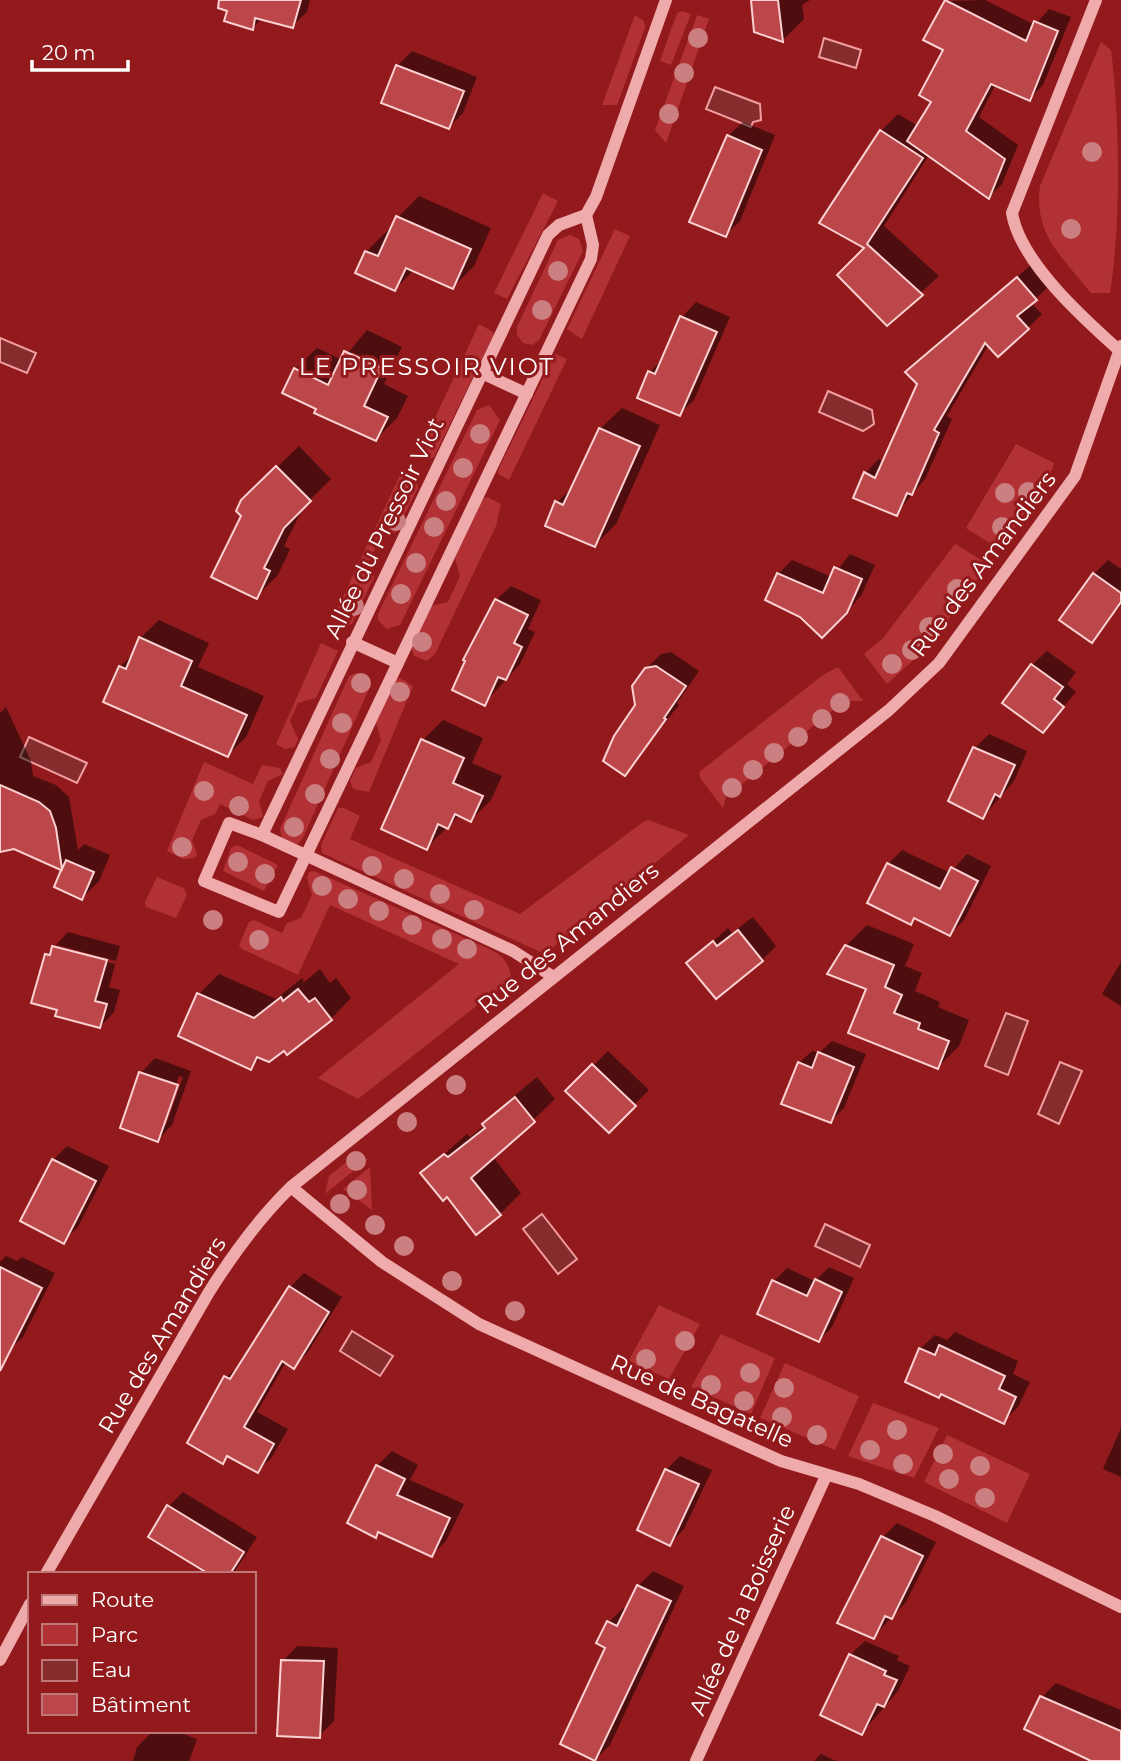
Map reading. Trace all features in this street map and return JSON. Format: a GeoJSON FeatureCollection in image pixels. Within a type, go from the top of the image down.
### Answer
{"type":"FeatureCollection","features":[{"type":"Feature","properties":{"kind":"street"},"geometry":{"type":"LineString","coordinates":[[552,976],[513,951],[306,857],[261,835],[229,823],[204,881],[279,912],[306,857],[591,259],[593,245],[586,215],[596,197],[666,0]]}},
{"type":"Feature","properties":{"kind":"street"},"geometry":{"type":"LineString","coordinates":[[1096,0],[1012,213],[1021,242],[1053,283],[1121,349]]}},
{"type":"Feature","properties":{"kind":"street","name":"Allée du Pressoir Viot"},"geometry":{"type":"LineString","coordinates":[[261,835],[548,235],[559,225],[586,215]]}},
{"type":"Feature","properties":{"kind":"street","name":"Rue des Amandiers"},"geometry":{"type":"LineString","coordinates":[[47,1572],[236,1248],[291,1187],[888,710],[939,663],[1075,475],[1121,349]]}},
{"type":"Feature","properties":{"kind":"street"},"geometry":{"type":"LineString","coordinates":[[482,373],[527,394]]}},
{"type":"Feature","properties":{"kind":"street"},"geometry":{"type":"LineString","coordinates":[[352,642],[398,663]]}},
{"type":"Feature","properties":{"kind":"street","name":"Rue de Bagatelle"},"geometry":{"type":"LineString","coordinates":[[291,1187],[382,1262],[479,1324],[781,1461],[859,1484],[935,1516],[1121,1607]]}},
{"type":"Feature","properties":{"kind":"street","name":"Allée de la Boisserie"},"geometry":{"type":"LineString","coordinates":[[696,1761],[826,1476]]}},
{"type":"Feature","properties":{"kind":"street"},"geometry":{"type":"LineString","coordinates":[[0,1660],[28,1608]]}},
{"type":"Feature","properties":{"kind":"green space"},"geometry":{"type":"Polygon","coordinates":[[[682,11],[691,14],[671,65],[660,61],[677,13],[682,11]]]}},
{"type":"Feature","properties":{"kind":"green space"},"geometry":{"type":"Polygon","coordinates":[[[635,15],[644,21],[645,28],[617,105],[602,105],[635,15]]]}},
{"type":"Feature","properties":{"kind":"green space"},"geometry":{"type":"Polygon","coordinates":[[[697,15],[709,19],[666,143],[655,130],[697,15]]]}},
{"type":"Feature","properties":{"kind":"green space"},"geometry":{"type":"Polygon","coordinates":[[[1101,42],[1111,50],[1114,78],[1118,205],[1110,293],[1091,293],[1053,245],[1041,218],[1039,203],[1040,186],[1101,42]]]}},
{"type":"Feature","properties":{"kind":"green space"},"geometry":{"type":"Polygon","coordinates":[[[543,193],[558,201],[507,299],[494,293],[543,193]]]}},
{"type":"Feature","properties":{"kind":"green space"},"geometry":{"type":"Polygon","coordinates":[[[615,229],[630,236],[582,339],[567,329],[615,229]]]}},
{"type":"Feature","properties":{"kind":"green space"},"geometry":{"type":"Polygon","coordinates":[[[570,235],[579,239],[583,251],[539,340],[532,345],[523,343],[517,335],[517,327],[558,240],[570,235]]]}},
{"type":"Feature","properties":{"kind":"green space"},"geometry":{"type":"Polygon","coordinates":[[[479,324],[493,332],[493,336],[434,457],[426,460],[417,456],[479,324]]]}},
{"type":"Feature","properties":{"kind":"green space"},"geometry":{"type":"Polygon","coordinates":[[[555,354],[567,359],[509,480],[498,474],[498,470],[555,354]]]}},
{"type":"Feature","properties":{"kind":"green space"},"geometry":{"type":"Polygon","coordinates":[[[489,405],[500,420],[400,625],[387,629],[378,620],[378,614],[477,410],[489,405]]]}},
{"type":"Feature","properties":{"kind":"green space"},"geometry":{"type":"Polygon","coordinates":[[[1016,444],[1054,463],[1048,481],[999,549],[966,528],[1016,444]]]}},
{"type":"Feature","properties":{"kind":"green space"},"geometry":{"type":"Polygon","coordinates":[[[400,475],[417,482],[418,488],[395,533],[381,536],[368,563],[374,577],[352,624],[348,625],[334,616],[400,475]]]}},
{"type":"Feature","properties":{"kind":"green space"},"geometry":{"type":"Polygon","coordinates":[[[487,497],[501,504],[496,526],[435,654],[427,661],[414,656],[411,647],[431,606],[448,602],[460,576],[455,558],[482,499],[487,497]]]}},
{"type":"Feature","properties":{"kind":"green space"},"geometry":{"type":"Polygon","coordinates":[[[955,544],[988,564],[929,646],[887,684],[864,654],[883,638],[955,544]]]}},
{"type":"Feature","properties":{"kind":"green space"},"geometry":{"type":"Polygon","coordinates":[[[321,643],[338,651],[316,698],[298,703],[290,721],[298,739],[295,747],[285,749],[276,744],[321,643]]]}},
{"type":"Feature","properties":{"kind":"green space"},"geometry":{"type":"Polygon","coordinates":[[[838,667],[863,701],[844,701],[726,797],[723,808],[700,778],[699,772],[823,675],[838,667]]]}},
{"type":"Feature","properties":{"kind":"green space"},"geometry":{"type":"Polygon","coordinates":[[[357,673],[368,680],[369,689],[303,838],[298,844],[290,845],[282,838],[280,829],[349,676],[357,673]]]}},
{"type":"Feature","properties":{"kind":"green space"},"geometry":{"type":"Polygon","coordinates":[[[400,678],[413,686],[369,792],[353,789],[350,781],[356,768],[371,762],[381,740],[376,723],[395,681],[400,678]]]}},
{"type":"Feature","properties":{"kind":"green space"},"geometry":{"type":"Polygon","coordinates":[[[204,762],[253,784],[262,765],[280,768],[283,774],[268,781],[259,801],[263,817],[253,820],[220,804],[215,814],[201,820],[192,840],[197,854],[195,858],[183,859],[167,851],[204,762]]]}},
{"type":"Feature","properties":{"kind":"green space"},"geometry":{"type":"Polygon","coordinates":[[[338,808],[360,816],[350,839],[520,914],[643,822],[648,820],[689,835],[545,954],[322,853],[321,845],[338,808]]]}},
{"type":"Feature","properties":{"kind":"green space"},"geometry":{"type":"Polygon","coordinates":[[[237,845],[278,865],[264,891],[223,871],[231,848],[237,845]]]}},
{"type":"Feature","properties":{"kind":"green space"},"geometry":{"type":"Polygon","coordinates":[[[314,871],[490,950],[505,961],[510,970],[511,976],[507,982],[358,1099],[318,1078],[459,964],[330,905],[298,975],[242,949],[239,945],[249,922],[254,920],[282,933],[287,923],[301,918],[312,895],[307,878],[309,872],[314,871]]]}},
{"type":"Feature","properties":{"kind":"green space"},"geometry":{"type":"Polygon","coordinates":[[[157,877],[184,888],[187,895],[176,918],[146,907],[145,902],[157,877]]]}},
{"type":"Feature","properties":{"kind":"green space"},"geometry":{"type":"Polygon","coordinates":[[[354,1156],[368,1159],[325,1194],[329,1176],[354,1156]]]}},
{"type":"Feature","properties":{"kind":"green space"},"geometry":{"type":"Polygon","coordinates":[[[370,1167],[372,1210],[343,1189],[370,1167]]]}},
{"type":"Feature","properties":{"kind":"green space"},"geometry":{"type":"Polygon","coordinates":[[[659,1305],[700,1324],[669,1379],[628,1362],[659,1305]]]}},
{"type":"Feature","properties":{"kind":"green space"},"geometry":{"type":"Polygon","coordinates":[[[721,1334],[775,1358],[751,1414],[691,1387],[721,1334]]]}},
{"type":"Feature","properties":{"kind":"green space"},"geometry":{"type":"Polygon","coordinates":[[[785,1363],[859,1396],[835,1450],[760,1418],[785,1363]]]}},
{"type":"Feature","properties":{"kind":"green space"},"geometry":{"type":"Polygon","coordinates":[[[873,1403],[939,1428],[914,1478],[848,1456],[873,1403]]]}},
{"type":"Feature","properties":{"kind":"green space"},"geometry":{"type":"Polygon","coordinates":[[[947,1435],[1030,1474],[1007,1523],[924,1482],[947,1435]]]}},
{"type":"Feature","properties":{"kind":"water"},"geometry":{"type":"Polygon","coordinates":[[[824,38],[861,50],[856,68],[819,57],[824,38]]]}},
{"type":"Feature","properties":{"kind":"water"},"geometry":{"type":"Polygon","coordinates":[[[715,87],[760,104],[761,120],[753,122],[751,127],[706,109],[715,87]]]}},
{"type":"Feature","properties":{"kind":"water"},"geometry":{"type":"Polygon","coordinates":[[[0,338],[36,353],[27,373],[0,362],[0,338]]]}},
{"type":"Feature","properties":{"kind":"water"},"geometry":{"type":"Polygon","coordinates":[[[828,391],[872,410],[874,424],[863,431],[819,412],[828,391]]]}},
{"type":"Feature","properties":{"kind":"water"},"geometry":{"type":"Polygon","coordinates":[[[29,737],[87,763],[77,783],[20,757],[29,737]]]}},
{"type":"Feature","properties":{"kind":"water"},"geometry":{"type":"Polygon","coordinates":[[[1006,1013],[1028,1021],[1008,1075],[985,1066],[1006,1013]]]}},
{"type":"Feature","properties":{"kind":"water"},"geometry":{"type":"Polygon","coordinates":[[[1060,1062],[1082,1071],[1059,1124],[1038,1114],[1060,1062]]]}},
{"type":"Feature","properties":{"kind":"water"},"geometry":{"type":"Polygon","coordinates":[[[542,1214],[577,1259],[558,1274],[523,1229],[542,1214]]]}},
{"type":"Feature","properties":{"kind":"water"},"geometry":{"type":"Polygon","coordinates":[[[825,1224],[870,1245],[860,1267],[815,1246],[825,1224]]]}},
{"type":"Feature","properties":{"kind":"water"},"geometry":{"type":"Polygon","coordinates":[[[352,1331],[393,1356],[380,1376],[340,1351],[352,1331]]]}},
{"type":"Feature","properties":{"kind":"building"},"geometry":{"type":"Polygon","coordinates":[[[219,0],[301,0],[293,28],[255,18],[253,30],[224,21],[227,11],[218,8],[219,0]]]}},
{"type":"Feature","properties":{"kind":"building"},"geometry":{"type":"Polygon","coordinates":[[[751,0],[778,0],[783,42],[754,32],[751,0]]]}},
{"type":"Feature","properties":{"kind":"building"},"geometry":{"type":"Polygon","coordinates":[[[945,0],[1026,41],[1034,21],[1058,31],[1030,101],[991,84],[966,131],[1005,159],[989,199],[907,141],[931,102],[919,95],[943,50],[923,40],[945,0]]]}},
{"type":"Feature","properties":{"kind":"building"},"geometry":{"type":"Polygon","coordinates":[[[396,65],[464,91],[449,129],[381,103],[396,65]]]}},
{"type":"Feature","properties":{"kind":"building"},"geometry":{"type":"Polygon","coordinates":[[[880,130],[923,158],[867,244],[923,295],[887,326],[837,275],[864,248],[819,223],[880,130]]]}},
{"type":"Feature","properties":{"kind":"building"},"geometry":{"type":"Polygon","coordinates":[[[727,135],[762,150],[726,237],[689,222],[727,135]]]}},
{"type":"Feature","properties":{"kind":"building"},"geometry":{"type":"Polygon","coordinates":[[[396,216],[471,249],[453,289],[406,268],[395,291],[355,273],[365,251],[378,256],[396,216]]]}},
{"type":"Feature","properties":{"kind":"building"},"geometry":{"type":"Polygon","coordinates":[[[1017,277],[1037,300],[1017,316],[1029,329],[998,357],[985,343],[934,430],[939,433],[912,495],[907,493],[897,516],[853,498],[864,472],[875,478],[917,384],[905,372],[1017,277]]]}},
{"type":"Feature","properties":{"kind":"building"},"geometry":{"type":"Polygon","coordinates":[[[680,316],[717,332],[680,416],[637,398],[648,371],[655,374],[680,316]]]}},
{"type":"Feature","properties":{"kind":"building"},"geometry":{"type":"Polygon","coordinates":[[[344,351],[382,368],[364,406],[388,417],[376,441],[314,413],[316,409],[282,393],[294,368],[328,385],[344,351]]]}},
{"type":"Feature","properties":{"kind":"building"},"geometry":{"type":"Polygon","coordinates":[[[599,428],[640,446],[595,547],[545,526],[555,501],[563,505],[599,428]]]}},
{"type":"Feature","properties":{"kind":"building"},"geometry":{"type":"Polygon","coordinates":[[[276,466],[311,501],[284,528],[264,568],[270,571],[257,599],[211,577],[241,516],[236,511],[241,500],[276,466]]]}},
{"type":"Feature","properties":{"kind":"building"},"geometry":{"type":"Polygon","coordinates":[[[834,567],[862,579],[847,613],[822,638],[800,617],[765,600],[777,573],[823,593],[834,567]]]}},
{"type":"Feature","properties":{"kind":"building"},"geometry":{"type":"Polygon","coordinates":[[[1093,573],[1121,593],[1121,602],[1092,643],[1059,620],[1093,573]]]}},
{"type":"Feature","properties":{"kind":"building"},"geometry":{"type":"Polygon","coordinates":[[[495,599],[528,615],[514,643],[522,647],[506,680],[498,677],[485,706],[452,690],[465,661],[463,660],[495,599]]]}},
{"type":"Feature","properties":{"kind":"building"},"geometry":{"type":"Polygon","coordinates":[[[139,637],[192,661],[181,686],[247,715],[228,757],[103,702],[119,666],[126,669],[139,637]]]}},
{"type":"Feature","properties":{"kind":"building"},"geometry":{"type":"Polygon","coordinates":[[[1031,664],[1063,687],[1054,699],[1064,707],[1043,733],[1002,703],[1031,664]]]}},
{"type":"Feature","properties":{"kind":"building"},"geometry":{"type":"Polygon","coordinates":[[[656,666],[686,686],[625,776],[603,761],[614,736],[635,705],[632,686],[645,668],[656,666]]]}},
{"type":"Feature","properties":{"kind":"building"},"geometry":{"type":"Polygon","coordinates":[[[421,739],[464,758],[453,783],[483,796],[471,822],[455,814],[448,829],[438,824],[427,850],[381,829],[421,739]]]}},
{"type":"Feature","properties":{"kind":"building"},"geometry":{"type":"Polygon","coordinates":[[[973,747],[1015,765],[1000,797],[995,794],[983,819],[948,801],[973,747]]]}},
{"type":"Feature","properties":{"kind":"building"},"geometry":{"type":"Polygon","coordinates":[[[0,785],[39,802],[50,811],[56,828],[62,869],[66,860],[94,872],[82,900],[54,887],[61,870],[14,849],[0,852],[0,785]]]}},
{"type":"Feature","properties":{"kind":"building"},"geometry":{"type":"Polygon","coordinates":[[[887,863],[940,889],[951,867],[978,881],[950,936],[914,918],[911,925],[867,903],[887,863]]]}},
{"type":"Feature","properties":{"kind":"building"},"geometry":{"type":"Polygon","coordinates":[[[738,930],[763,961],[716,999],[686,963],[713,941],[717,946],[738,930]]]}},
{"type":"Feature","properties":{"kind":"building"},"geometry":{"type":"Polygon","coordinates":[[[845,945],[894,965],[885,987],[902,995],[894,1013],[920,1023],[918,1029],[949,1041],[938,1069],[848,1033],[866,989],[827,974],[845,945]]]}},
{"type":"Feature","properties":{"kind":"building"},"geometry":{"type":"Polygon","coordinates":[[[52,946],[107,960],[95,1001],[107,1004],[100,1028],[55,1016],[57,1010],[31,1003],[45,954],[50,955],[52,946]]]}},
{"type":"Feature","properties":{"kind":"building"},"geometry":{"type":"Polygon","coordinates":[[[298,989],[309,1002],[315,998],[332,1020],[287,1055],[284,1051],[269,1062],[257,1057],[251,1070],[178,1036],[197,993],[254,1018],[281,997],[283,1001],[298,989]]]}},
{"type":"Feature","properties":{"kind":"building"},"geometry":{"type":"Polygon","coordinates":[[[818,1052],[854,1067],[831,1123],[781,1104],[798,1062],[812,1068],[818,1052]]]}},
{"type":"Feature","properties":{"kind":"building"},"geometry":{"type":"Polygon","coordinates":[[[592,1064],[636,1106],[609,1133],[565,1091],[592,1064]]]}},
{"type":"Feature","properties":{"kind":"building"},"geometry":{"type":"Polygon","coordinates":[[[139,1072],[178,1085],[158,1142],[120,1128],[139,1072]]]}},
{"type":"Feature","properties":{"kind":"building"},"geometry":{"type":"Polygon","coordinates":[[[515,1097],[535,1122],[471,1178],[501,1215],[476,1235],[447,1197],[443,1201],[420,1173],[444,1154],[448,1157],[485,1128],[482,1124],[515,1097]]]}},
{"type":"Feature","properties":{"kind":"building"},"geometry":{"type":"Polygon","coordinates":[[[52,1159],[96,1181],[64,1244],[20,1221],[52,1159]]]}},
{"type":"Feature","properties":{"kind":"building"},"geometry":{"type":"Polygon","coordinates":[[[0,1267],[42,1288],[0,1371],[0,1267]]]}},
{"type":"Feature","properties":{"kind":"building"},"geometry":{"type":"Polygon","coordinates":[[[815,1279],[842,1292],[819,1342],[757,1314],[772,1280],[807,1296],[815,1279]]]}},
{"type":"Feature","properties":{"kind":"building"},"geometry":{"type":"Polygon","coordinates":[[[289,1286],[329,1312],[294,1369],[282,1361],[244,1427],[274,1444],[258,1473],[227,1456],[223,1464],[187,1443],[224,1376],[230,1379],[289,1286]]]}},
{"type":"Feature","properties":{"kind":"building"},"geometry":{"type":"Polygon","coordinates":[[[939,1345],[1005,1376],[999,1389],[1016,1397],[1004,1424],[941,1394],[939,1398],[905,1382],[919,1348],[935,1355],[939,1345]]]}},
{"type":"Feature","properties":{"kind":"building"},"geometry":{"type":"Polygon","coordinates":[[[376,1465],[405,1479],[397,1495],[450,1518],[432,1557],[378,1532],[376,1538],[347,1523],[376,1465]]]}},
{"type":"Feature","properties":{"kind":"building"},"geometry":{"type":"Polygon","coordinates":[[[665,1469],[699,1484],[670,1546],[637,1530],[665,1469]]]}},
{"type":"Feature","properties":{"kind":"building"},"geometry":{"type":"Polygon","coordinates":[[[167,1505],[244,1552],[231,1572],[206,1572],[148,1537],[167,1505]]]}},
{"type":"Feature","properties":{"kind":"building"},"geometry":{"type":"Polygon","coordinates":[[[881,1536],[923,1556],[892,1619],[885,1616],[874,1639],[837,1623],[881,1536]]]}},
{"type":"Feature","properties":{"kind":"building"},"geometry":{"type":"Polygon","coordinates":[[[637,1585],[671,1601],[595,1761],[560,1744],[605,1648],[596,1643],[607,1621],[617,1626],[637,1585]]]}},
{"type":"Feature","properties":{"kind":"building"},"geometry":{"type":"Polygon","coordinates":[[[849,1654],[886,1671],[884,1675],[897,1680],[884,1707],[877,1704],[862,1735],[820,1715],[849,1654]]]}},
{"type":"Feature","properties":{"kind":"building"},"geometry":{"type":"Polygon","coordinates":[[[281,1660],[324,1661],[320,1738],[277,1736],[281,1660]]]}},
{"type":"Feature","properties":{"kind":"building"},"geometry":{"type":"Polygon","coordinates":[[[1040,1696],[1121,1731],[1121,1761],[1091,1761],[1024,1729],[1040,1696]]]}},
{"type":"Feature","properties":{"kind":"district","name":"LE PRESSOIR VIOT"},"geometry":{"type":"Point","coordinates":[427,367]}}]}
